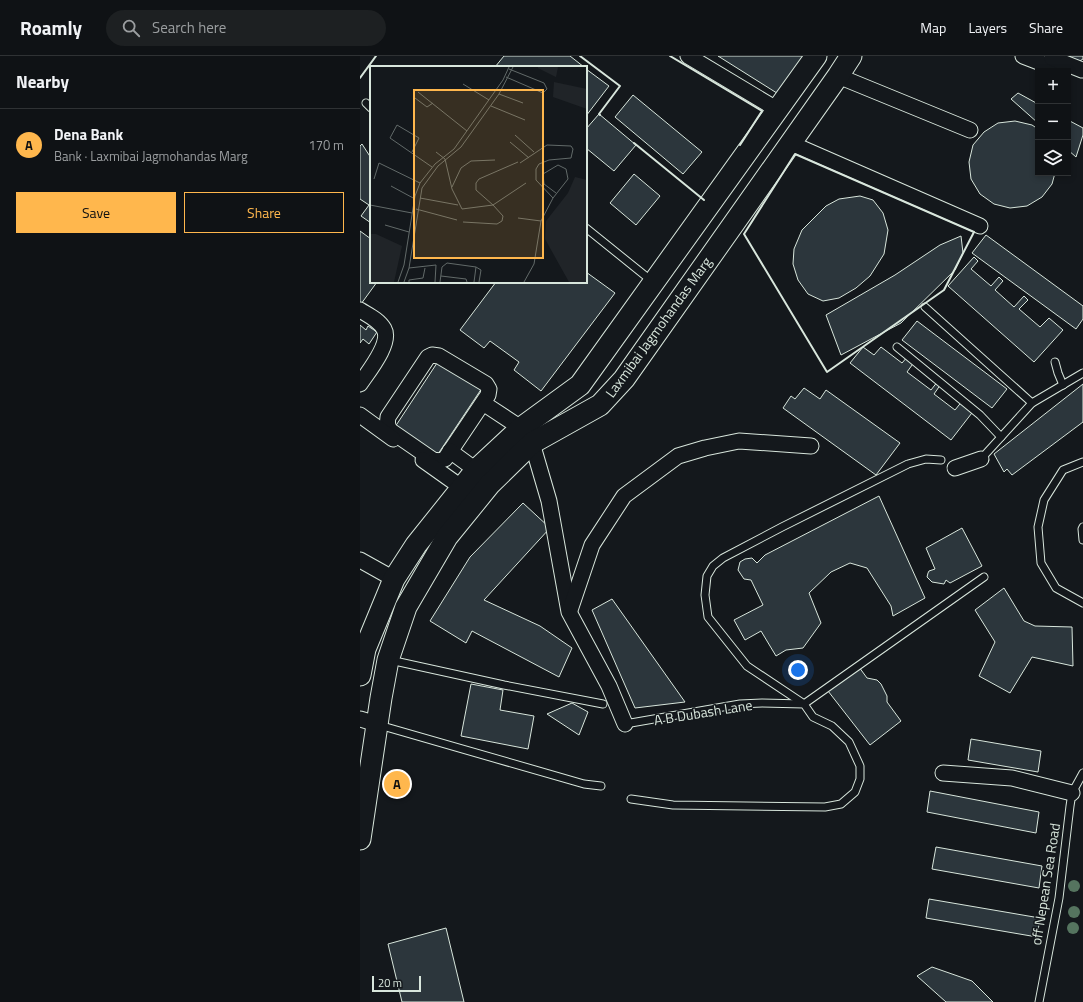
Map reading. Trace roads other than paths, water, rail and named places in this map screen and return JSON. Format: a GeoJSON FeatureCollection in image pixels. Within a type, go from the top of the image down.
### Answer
{"type":"FeatureCollection","features":[{"type":"Feature","properties":{"kind":"main road","name":"Laxmibai Jagmohandas Marg"},"geometry":{"type":"LineString","coordinates":[[360,832],[368,722],[406,607],[447,537],[527,436],[580,385],[654,284],[679,246],[816,56]]}},
{"type":"Feature","properties":{"kind":"main road","name":"Laxmibai Jagmohandas Marg"},"geometry":{"type":"LineString","coordinates":[[361,669],[365,649],[394,579],[416,545],[461,487],[476,470],[527,436],[600,405],[624,379],[851,56]]}},
{"type":"Feature","properties":{"kind":"street"},"geometry":{"type":"LineString","coordinates":[[688,56],[778,110]]}},
{"type":"Feature","properties":{"kind":"street"},"geometry":{"type":"LineString","coordinates":[[1023,56],[1054,68]]}},
{"type":"Feature","properties":{"kind":"street"},"geometry":{"type":"LineString","coordinates":[[1047,56],[1082,70],[1077,74]]}},
{"type":"Feature","properties":{"kind":"street"},"geometry":{"type":"LineString","coordinates":[[838,76],[970,130]]}},
{"type":"Feature","properties":{"kind":"street"},"geometry":{"type":"LineString","coordinates":[[790,143],[980,226]]}},
{"type":"Feature","properties":{"kind":"street"},"geometry":{"type":"LineString","coordinates":[[360,310],[376,321],[386,333],[385,345],[360,384]]}},
{"type":"Feature","properties":{"kind":"street"},"geometry":{"type":"LineString","coordinates":[[432,355],[439,356],[489,386],[489,392],[483,403],[445,459],[442,461],[433,460],[387,427],[388,417],[428,357],[432,355]]}},
{"type":"Feature","properties":{"kind":"street"},"geometry":{"type":"LineString","coordinates":[[483,403],[527,436]]}},
{"type":"Feature","properties":{"kind":"street"},"geometry":{"type":"LineString","coordinates":[[360,415],[461,487]]}},
{"type":"Feature","properties":{"kind":"street","name":"A B Dubash Lane"},"geometry":{"type":"LineString","coordinates":[[527,436],[549,501],[569,612],[609,686],[625,724]]}},
{"type":"Feature","properties":{"kind":"street"},"geometry":{"type":"LineString","coordinates":[[569,612],[592,545],[624,496],[678,456],[705,448],[739,441],[811,446]]}},
{"type":"Feature","properties":{"kind":"street"},"geometry":{"type":"LineString","coordinates":[[450,451],[476,470]]}},
{"type":"Feature","properties":{"kind":"street"},"geometry":{"type":"LineString","coordinates":[[955,468],[981,459]]}},
{"type":"Feature","properties":{"kind":"street"},"geometry":{"type":"LineString","coordinates":[[360,560],[394,579]]}},
{"type":"Feature","properties":{"kind":"street"},"geometry":{"type":"LineString","coordinates":[[943,773],[1012,778],[1072,793]]}},
{"type":"Feature","properties":{"kind":"lane"},"geometry":{"type":"LineString","coordinates":[[587,229],[654,284]]}},
{"type":"Feature","properties":{"kind":"lane"},"geometry":{"type":"LineString","coordinates":[[925,307],[1032,403]]}},
{"type":"Feature","properties":{"kind":"lane"},"geometry":{"type":"LineString","coordinates":[[897,347],[975,410],[1001,437]]}},
{"type":"Feature","properties":{"kind":"lane"},"geometry":{"type":"LineString","coordinates":[[1055,362],[1063,385]]}},
{"type":"Feature","properties":{"kind":"lane"},"geometry":{"type":"LineString","coordinates":[[981,459],[1032,403],[1083,373]]}},
{"type":"Feature","properties":{"kind":"lane"},"geometry":{"type":"LineString","coordinates":[[631,798],[673,805],[825,807],[841,804],[855,792],[860,779],[860,766],[848,742],[832,726],[813,717],[804,704],[747,666],[708,617],[705,595],[707,576],[714,566],[723,558],[908,464],[926,459],[941,460]]}},
{"type":"Feature","properties":{"kind":"lane"},"geometry":{"type":"LineString","coordinates":[[1083,462],[1063,470],[1044,500],[1038,526],[1041,563],[1056,588],[1083,603]]}},
{"type":"Feature","properties":{"kind":"lane"},"geometry":{"type":"LineString","coordinates":[[1083,527],[1083,540]]}},
{"type":"Feature","properties":{"kind":"lane"},"geometry":{"type":"LineString","coordinates":[[804,704],[984,577]]}},
{"type":"Feature","properties":{"kind":"lane"},"geometry":{"type":"LineString","coordinates":[[388,660],[504,686],[603,704]]}},
{"type":"Feature","properties":{"kind":"lane","name":"A B Dubash Lane"},"geometry":{"type":"LineString","coordinates":[[625,724],[740,704],[804,704]]}},
{"type":"Feature","properties":{"kind":"lane"},"geometry":{"type":"LineString","coordinates":[[368,722],[584,784],[601,786]]}},
{"type":"Feature","properties":{"kind":"lane"},"geometry":{"type":"LineString","coordinates":[[1072,793],[1083,773]]}},
{"type":"Feature","properties":{"kind":"lane","name":"off Nepean Sea Road"},"geometry":{"type":"LineString","coordinates":[[1039,1002],[1059,898],[1072,793]]}},
{"type":"Feature","properties":{"kind":"place","name":"Dena Bank"},"geometry":{"type":"Point","coordinates":[397,784]}}]}
